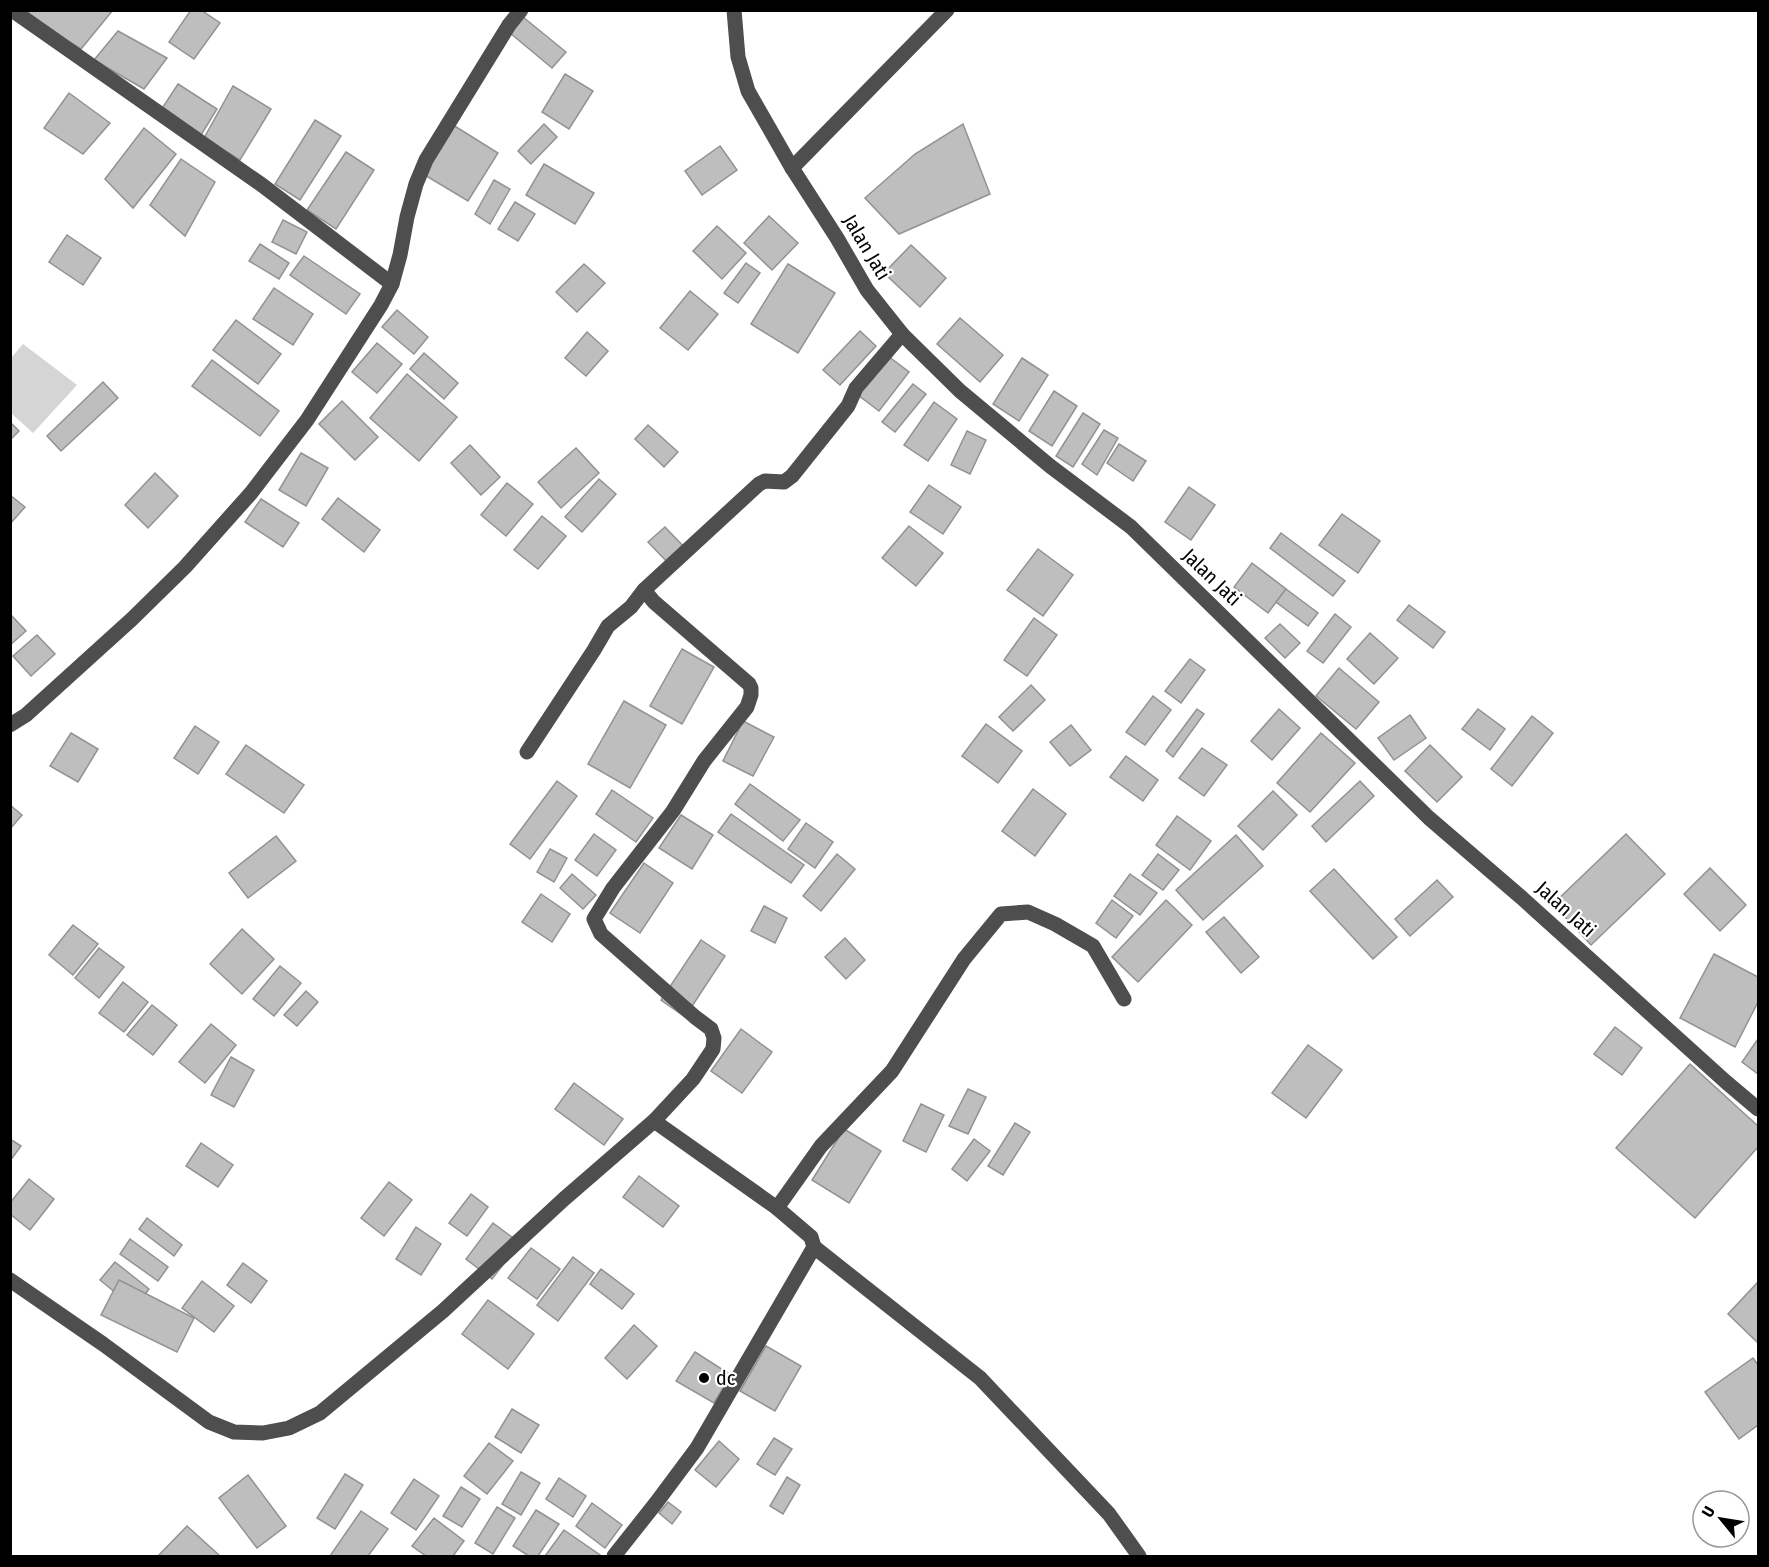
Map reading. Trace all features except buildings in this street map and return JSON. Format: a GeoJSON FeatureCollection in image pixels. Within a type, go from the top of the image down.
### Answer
{"type":"FeatureCollection","features":[{"type":"Feature","properties":{"kind":"street"},"geometry":{"type":"LineString","coordinates":[[12,10],[262,185],[392,284]]}},
{"type":"Feature","properties":{"kind":"street"},"geometry":{"type":"LineString","coordinates":[[10,725],[26,715],[132,620],[185,567],[251,494],[307,420],[381,305],[392,284],[416,184],[426,160],[520,10]]}},
{"type":"Feature","properties":{"kind":"street","name":"Jalan Jati"},"geometry":{"type":"LineString","coordinates":[[734,10],[738,57],[748,91],[867,290],[902,334],[960,391],[1050,466],[1131,527],[1429,818],[1758,1109]]}},
{"type":"Feature","properties":{"kind":"street"},"geometry":{"type":"LineString","coordinates":[[792,168],[947,10]]}},
{"type":"Feature","properties":{"kind":"street"},"geometry":{"type":"LineString","coordinates":[[527,752],[608,626],[631,607],[644,591],[759,484],[765,481],[784,482],[792,476],[848,406],[856,388],[902,334]]}},
{"type":"Feature","properties":{"kind":"street"},"geometry":{"type":"LineString","coordinates":[[10,1280],[103,1344],[209,1422],[234,1432],[263,1433],[289,1428],[320,1413],[443,1311],[564,1199],[654,1121],[693,1079],[713,1049],[714,1038],[711,1029],[600,934],[594,919],[613,888],[673,811],[704,761],[747,707],[751,688],[644,591]]}},
{"type":"Feature","properties":{"kind":"street"},"geometry":{"type":"LineString","coordinates":[[777,1208],[821,1146],[892,1071],[964,959],[1002,914],[1028,912],[1055,924],[1093,946],[1124,999]]}},
{"type":"Feature","properties":{"kind":"street"},"geometry":{"type":"LineString","coordinates":[[654,1121],[777,1208],[811,1237],[814,1247],[980,1378],[1109,1514],[1139,1557]]}},
{"type":"Feature","properties":{"kind":"street"},"geometry":{"type":"LineString","coordinates":[[614,1557],[697,1448],[814,1247]]}},
{"type":"Feature","properties":{"kind":"shaded area"},"geometry":{"type":"Polygon","coordinates":[[[23,344],[77,385],[33,433],[11,413],[11,358],[23,344]]]}},
{"type":"Feature","properties":{"kind":"place","name":"dc"},"geometry":{"type":"Point","coordinates":[704,1378]}}]}
